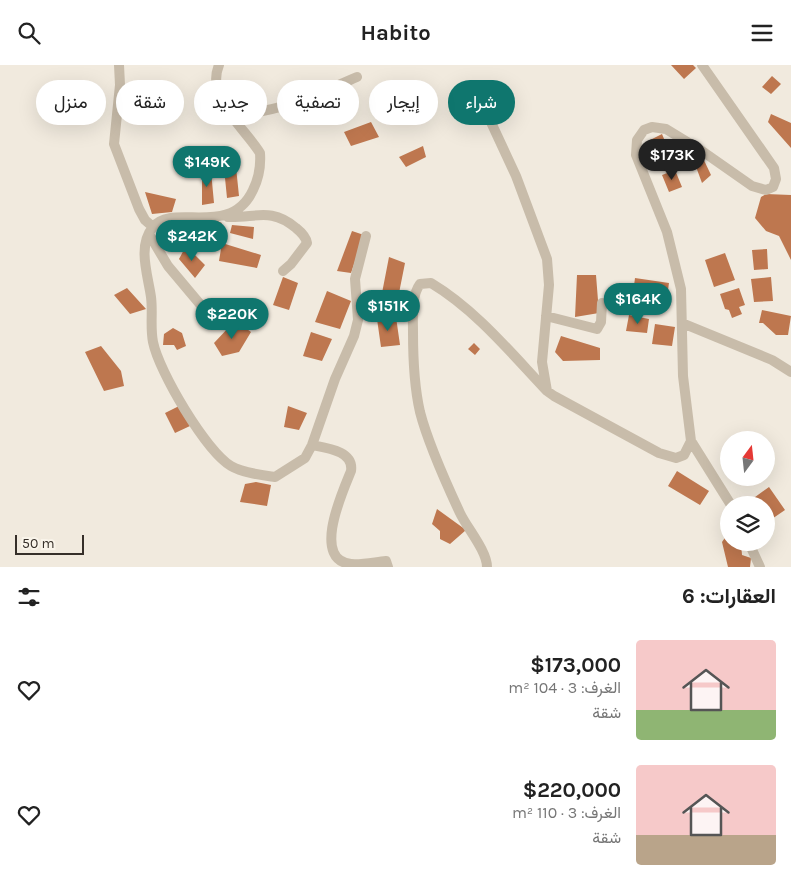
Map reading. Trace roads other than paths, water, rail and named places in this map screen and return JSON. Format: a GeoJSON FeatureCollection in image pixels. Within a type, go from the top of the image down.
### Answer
{"type":"FeatureCollection","features":[{"type":"Feature","properties":{"kind":"street"},"geometry":{"type":"LineString","coordinates":[[119,65],[120,85],[114,144],[139,209],[168,266],[215,322]]}},
{"type":"Feature","properties":{"kind":"street"},"geometry":{"type":"LineString","coordinates":[[216,80],[219,65]]}},
{"type":"Feature","properties":{"kind":"street"},"geometry":{"type":"LineString","coordinates":[[702,65],[774,168],[776,179],[773,187],[766,191],[760,190],[666,129],[652,127],[644,130],[637,140],[636,155],[675,257],[681,289],[683,375],[691,441],[725,496]]}},
{"type":"Feature","properties":{"kind":"street"},"geometry":{"type":"LineString","coordinates":[[267,110],[358,77]]}},
{"type":"Feature","properties":{"kind":"street"},"geometry":{"type":"LineString","coordinates":[[216,216],[232,213],[242,207],[249,200],[259,173],[260,153],[240,125]]}},
{"type":"Feature","properties":{"kind":"street"},"geometry":{"type":"LineString","coordinates":[[492,125],[516,175],[547,259],[549,285],[542,362],[547,391]]}},
{"type":"Feature","properties":{"kind":"street"},"geometry":{"type":"LineString","coordinates":[[283,271],[291,264],[307,243],[307,240],[295,227],[270,214],[170,219],[159,222],[151,231],[144,257],[151,298],[153,342],[157,355],[180,402],[218,456],[232,467],[258,475],[275,477],[305,458],[312,445],[336,379],[354,337],[358,320],[355,279],[366,236]]}},
{"type":"Feature","properties":{"kind":"street"},"geometry":{"type":"LineString","coordinates":[[487,567],[485,557],[461,515],[443,475],[420,413],[413,366],[413,325],[415,295],[420,284],[431,283],[458,302],[547,391],[566,403],[671,458],[684,455],[691,441]]}},
{"type":"Feature","properties":{"kind":"street"},"geometry":{"type":"LineString","coordinates":[[546,316],[597,329],[602,322],[602,303]]}},
{"type":"Feature","properties":{"kind":"street"},"geometry":{"type":"LineString","coordinates":[[682,323],[772,360],[791,371]]}},
{"type":"Feature","properties":{"kind":"street"},"geometry":{"type":"LineString","coordinates":[[312,445],[333,449],[347,457],[352,465],[352,471],[331,528],[333,552],[341,560],[350,564],[386,561],[388,567]]}},
{"type":"Feature","properties":{"kind":"street"},"geometry":{"type":"LineString","coordinates":[[753,551],[760,567]]}}]}
